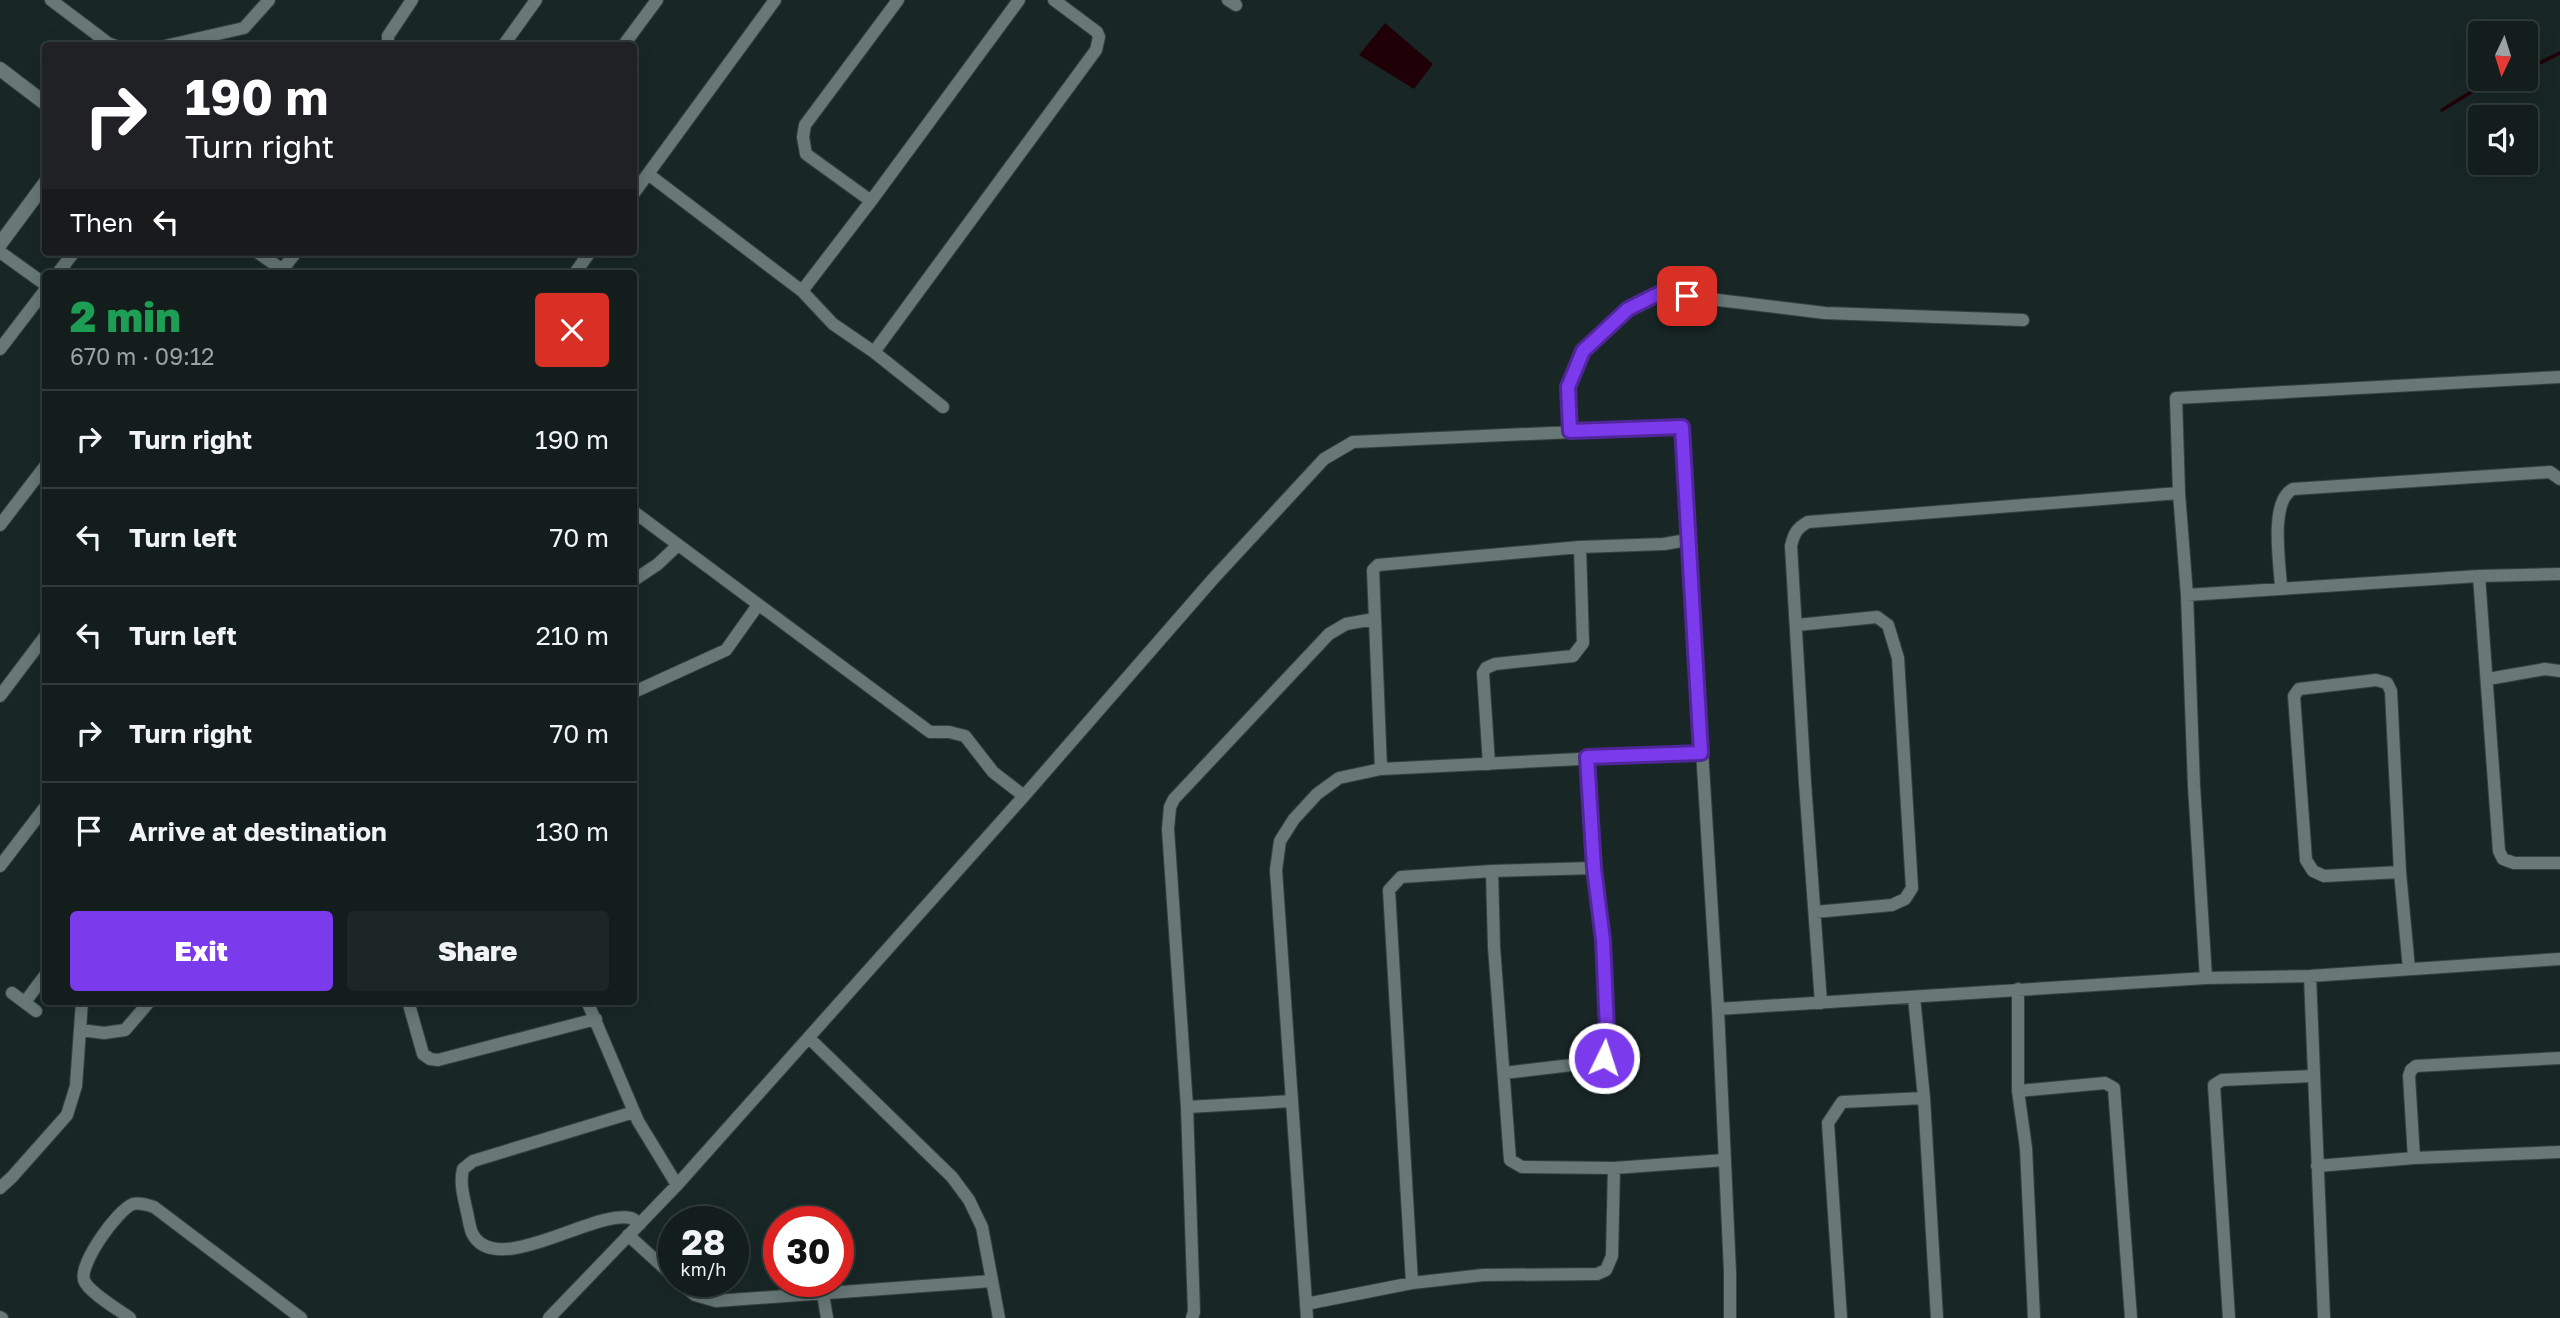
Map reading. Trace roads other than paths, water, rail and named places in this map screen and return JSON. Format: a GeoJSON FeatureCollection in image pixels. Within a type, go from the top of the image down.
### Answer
{"type":"FeatureCollection","features":[{"type":"Feature","properties":{"kind":"street"},"geometry":{"type":"LineString","coordinates":[[51,0],[107,42]]}},
{"type":"Feature","properties":{"kind":"street"},"geometry":{"type":"LineString","coordinates":[[182,42],[244,27],[269,0]]}},
{"type":"Feature","properties":{"kind":"street"},"geometry":{"type":"LineString","coordinates":[[388,42],[388,36],[412,0]]}},
{"type":"Feature","properties":{"kind":"street"},"geometry":{"type":"LineString","coordinates":[[506,42],[536,0]]}},
{"type":"Feature","properties":{"kind":"street"},"geometry":{"type":"LineString","coordinates":[[626,42],[657,0]]}},
{"type":"Feature","properties":{"kind":"street"},"geometry":{"type":"LineString","coordinates":[[637,189],[775,0]]}},
{"type":"Feature","properties":{"kind":"street"},"geometry":{"type":"LineString","coordinates":[[871,201],[806,154],[803,137],[805,125],[898,0]]}},
{"type":"Feature","properties":{"kind":"street"},"geometry":{"type":"LineString","coordinates":[[802,291],[1019,0]]}},
{"type":"Feature","properties":{"kind":"street"},"geometry":{"type":"LineString","coordinates":[[874,352],[1096,50],[1099,37],[1097,32],[1054,0]]}},
{"type":"Feature","properties":{"kind":"street"},"geometry":{"type":"LineString","coordinates":[[0,69],[42,101]]}},
{"type":"Feature","properties":{"kind":"street"},"geometry":{"type":"LineString","coordinates":[[648,174],[802,291],[834,324],[943,407]]}},
{"type":"Feature","properties":{"kind":"street"},"geometry":{"type":"LineString","coordinates":[[0,244],[42,187]]}},
{"type":"Feature","properties":{"kind":"street"},"geometry":{"type":"LineString","coordinates":[[0,252],[42,284]]}},
{"type":"Feature","properties":{"kind":"street"},"geometry":{"type":"LineString","coordinates":[[60,270],[71,256]]}},
{"type":"Feature","properties":{"kind":"street"},"geometry":{"type":"LineString","coordinates":[[262,256],[280,270]]}},
{"type":"Feature","properties":{"kind":"street"},"geometry":{"type":"LineString","coordinates":[[0,349],[42,292]]}},
{"type":"Feature","properties":{"kind":"street"},"geometry":{"type":"LineString","coordinates":[[1570,431],[1568,387],[1583,351],[1628,309],[1660,293],[1825,313],[2023,320]]}},
{"type":"Feature","properties":{"kind":"street"},"geometry":{"type":"LineString","coordinates":[[2206,978],[2176,398],[2560,377]]}},
{"type":"Feature","properties":{"kind":"street"},"geometry":{"type":"LineString","coordinates":[[549,1318],[677,1185],[1024,796],[1113,692],[1324,459],[1353,442],[1682,427],[1718,1009],[1730,1318]]}},
{"type":"Feature","properties":{"kind":"street"},"geometry":{"type":"LineString","coordinates":[[0,525],[42,471]]}},
{"type":"Feature","properties":{"kind":"street"},"geometry":{"type":"LineString","coordinates":[[2281,588],[2278,514],[2283,497],[2294,489],[2550,472],[2560,480]]}},
{"type":"Feature","properties":{"kind":"street"},"geometry":{"type":"LineString","coordinates":[[1821,1003],[1805,783],[1791,546],[1793,535],[1808,522],[2179,493]]}},
{"type":"Feature","properties":{"kind":"street"},"geometry":{"type":"LineString","coordinates":[[637,514],[930,732],[949,732],[965,736],[993,772],[1024,796]]}},
{"type":"Feature","properties":{"kind":"street"},"geometry":{"type":"LineString","coordinates":[[1381,769],[1373,569],[1378,565],[1580,547],[1664,544],[1681,541],[1690,536]]}},
{"type":"Feature","properties":{"kind":"street"},"geometry":{"type":"LineString","coordinates":[[637,578],[659,564],[678,545]]}},
{"type":"Feature","properties":{"kind":"street"},"geometry":{"type":"LineString","coordinates":[[1489,764],[1483,673],[1486,668],[1495,664],[1573,656],[1579,650],[1583,643],[1580,547]]}},
{"type":"Feature","properties":{"kind":"street"},"geometry":{"type":"LineString","coordinates":[[2187,595],[2479,576],[2560,574]]}},
{"type":"Feature","properties":{"kind":"street"},"geometry":{"type":"LineString","coordinates":[[2479,576],[2499,851],[2503,859],[2514,863],[2560,863]]}},
{"type":"Feature","properties":{"kind":"street"},"geometry":{"type":"LineString","coordinates":[[637,690],[726,650],[758,605]]}},
{"type":"Feature","properties":{"kind":"street"},"geometry":{"type":"LineString","coordinates":[[1797,625],[1877,617],[1884,621],[1888,625],[1898,658],[1902,712],[1913,888],[1905,899],[1892,905],[1815,912]]}},
{"type":"Feature","properties":{"kind":"street"},"geometry":{"type":"LineString","coordinates":[[1192,1318],[1194,1312],[1187,1107],[1168,829],[1170,807],[1174,799],[1329,634],[1346,624],[1374,620]]}},
{"type":"Feature","properties":{"kind":"street"},"geometry":{"type":"LineString","coordinates":[[0,696],[42,640]]}},
{"type":"Feature","properties":{"kind":"street"},"geometry":{"type":"LineString","coordinates":[[2488,679],[2545,669],[2560,671]]}},
{"type":"Feature","properties":{"kind":"street"},"geometry":{"type":"LineString","coordinates":[[2400,872],[2324,876],[2312,871],[2306,860],[2295,710],[2295,693],[2299,689],[2376,680],[2387,683],[2391,691],[2400,872],[2409,969]]}},
{"type":"Feature","properties":{"kind":"street"},"geometry":{"type":"LineString","coordinates":[[1307,1318],[1276,870],[1280,841],[1294,819],[1329,784],[1339,778],[1381,769],[1701,753]]}},
{"type":"Feature","properties":{"kind":"street"},"geometry":{"type":"LineString","coordinates":[[1504,1073],[1597,1062],[1608,1052],[1603,940],[1594,868],[1587,757]]}},
{"type":"Feature","properties":{"kind":"street"},"geometry":{"type":"LineString","coordinates":[[0,866],[42,811]]}},
{"type":"Feature","properties":{"kind":"street"},"geometry":{"type":"LineString","coordinates":[[1412,1283],[1389,890],[1401,877],[1594,868]]}},
{"type":"Feature","properties":{"kind":"street"},"geometry":{"type":"LineString","coordinates":[[1492,871],[1494,947],[1510,1160],[1522,1167],[1614,1168],[1725,1160]]}},
{"type":"Feature","properties":{"kind":"street"},"geometry":{"type":"LineString","coordinates":[[1718,1009],[2018,989],[2206,978],[2310,976],[2560,959]]}},
{"type":"Feature","properties":{"kind":"street"},"geometry":{"type":"LineString","coordinates":[[2310,976],[2324,1318]]}},
{"type":"Feature","properties":{"kind":"street"},"geometry":{"type":"LineString","coordinates":[[25,1002],[42,979]]}},
{"type":"Feature","properties":{"kind":"street"},"geometry":{"type":"LineString","coordinates":[[2018,989],[2018,1091],[2026,1148],[2034,1318]]}},
{"type":"Feature","properties":{"kind":"street"},"geometry":{"type":"LineString","coordinates":[[12,993],[36,1011]]}},
{"type":"Feature","properties":{"kind":"street"},"geometry":{"type":"LineString","coordinates":[[1914,997],[1924,1098],[1937,1318]]}},
{"type":"Feature","properties":{"kind":"street"},"geometry":{"type":"LineString","coordinates":[[0,1188],[67,1115],[76,1086],[82,1005]]}},
{"type":"Feature","properties":{"kind":"street"},"geometry":{"type":"LineString","coordinates":[[81,1030],[104,1033],[125,1030],[147,1005]]}},
{"type":"Feature","properties":{"kind":"street"},"geometry":{"type":"LineString","coordinates":[[409,1005],[423,1054],[438,1060],[596,1019]]}},
{"type":"Feature","properties":{"kind":"street"},"geometry":{"type":"LineString","coordinates":[[589,1005],[634,1111],[677,1185]]}},
{"type":"Feature","properties":{"kind":"street"},"geometry":{"type":"LineString","coordinates":[[809,1038],[952,1177],[970,1200],[982,1227],[999,1318]]}},
{"type":"Feature","properties":{"kind":"street"},"geometry":{"type":"LineString","coordinates":[[2414,1158],[2409,1076],[2416,1066],[2560,1058]]}},
{"type":"Feature","properties":{"kind":"street"},"geometry":{"type":"LineString","coordinates":[[2229,1318],[2214,1085],[2222,1080],[2312,1076]]}},
{"type":"Feature","properties":{"kind":"street"},"geometry":{"type":"LineString","coordinates":[[2018,1091],[2105,1083],[2114,1088],[2130,1318]]}},
{"type":"Feature","properties":{"kind":"street"},"geometry":{"type":"LineString","coordinates":[[1841,1318],[1828,1123],[1842,1102],[1924,1098]]}},
{"type":"Feature","properties":{"kind":"street"},"geometry":{"type":"LineString","coordinates":[[1187,1107],[1292,1101]]}},
{"type":"Feature","properties":{"kind":"street"},"geometry":{"type":"LineString","coordinates":[[634,1111],[473,1161],[463,1169],[461,1184],[472,1233],[481,1244],[495,1250],[514,1248],[609,1220],[630,1218],[640,1224]]}},
{"type":"Feature","properties":{"kind":"street"},"geometry":{"type":"LineString","coordinates":[[2317,1166],[2414,1158],[2560,1152]]}},
{"type":"Feature","properties":{"kind":"street"},"geometry":{"type":"LineString","coordinates":[[1306,1304],[1412,1283],[1483,1275],[1597,1274],[1606,1269],[1612,1256],[1614,1168]]}},
{"type":"Feature","properties":{"kind":"street"},"geometry":{"type":"LineString","coordinates":[[130,1318],[87,1286],[83,1277],[86,1263],[120,1214],[132,1205],[145,1204],[154,1207],[301,1318]]}},
{"type":"Feature","properties":{"kind":"street"},"geometry":{"type":"LineString","coordinates":[[628,1235],[658,1262]]}},
{"type":"Feature","properties":{"kind":"street"},"geometry":{"type":"LineString","coordinates":[[854,1292],[992,1281]]}},
{"type":"Feature","properties":{"kind":"street"},"geometry":{"type":"LineString","coordinates":[[702,1297],[716,1301],[777,1297]]}},
{"type":"Feature","properties":{"kind":"street"},"geometry":{"type":"LineString","coordinates":[[824,1297],[827,1318]]}},
{"type":"Feature","properties":{"kind":"waterway"},"geometry":{"type":"LineString","coordinates":[[2538,64],[2560,53]]}},
{"type":"Feature","properties":{"kind":"waterway"},"geometry":{"type":"LineString","coordinates":[[2442,110],[2473,91]]}}]}
